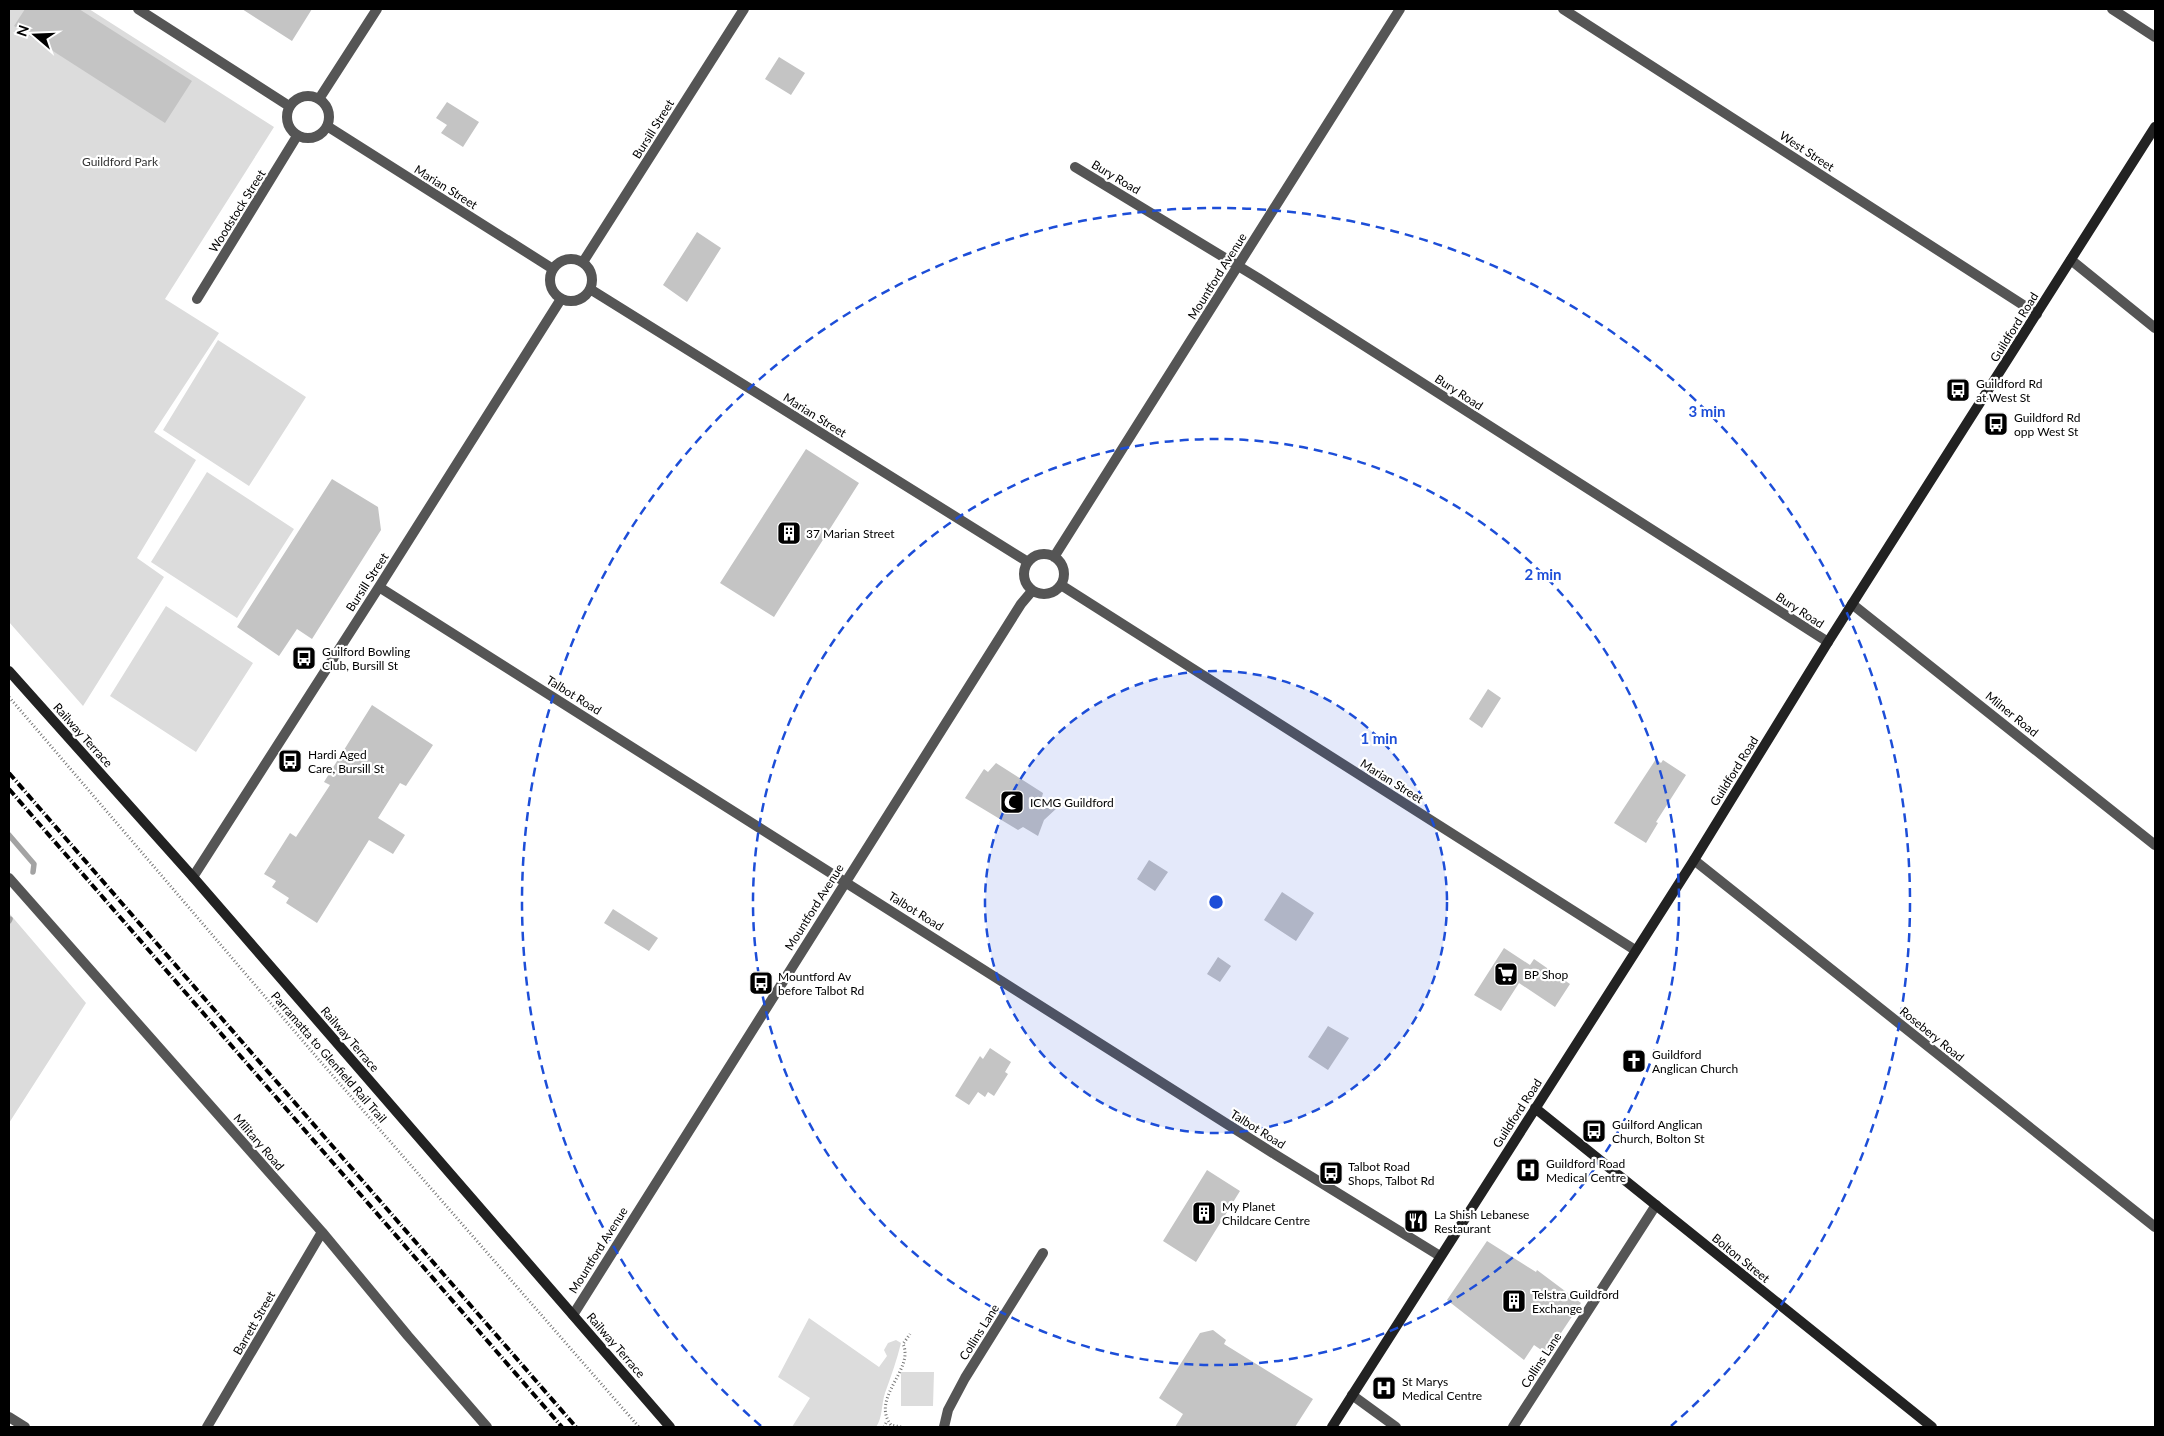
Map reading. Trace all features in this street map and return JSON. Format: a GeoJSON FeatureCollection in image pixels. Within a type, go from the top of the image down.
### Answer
{"type":"FeatureCollection","features":[{"type":"Feature","properties":{"kind":"street"},"geometry":{"type":"LineString","coordinates":[[138,9],[289,106]]}},
{"type":"Feature","properties":{"kind":"street"},"geometry":{"type":"LineString","coordinates":[[320,99],[377,9]]}},
{"type":"Feature","properties":{"kind":"street","name":"Bursill Street"},"geometry":{"type":"LineString","coordinates":[[582,262],[744,9]]}},
{"type":"Feature","properties":{"kind":"street","name":"Mountford Avenue"},"geometry":{"type":"LineString","coordinates":[[1054,557],[1400,9]]}},
{"type":"Feature","properties":{"kind":"street","name":"West Street"},"geometry":{"type":"LineString","coordinates":[[1563,9],[2037,314]]}},
{"type":"Feature","properties":{"kind":"street"},"geometry":{"type":"LineString","coordinates":[[2112,9],[2155,36]]}},
{"type":"Feature","properties":{"kind":"street"},"geometry":{"type":"LineString","coordinates":[[303,96],[320,99],[329,114],[327,126],[317,136],[304,138],[297,136],[292,132],[286,120],[289,106],[303,96]]}},
{"type":"Feature","properties":{"kind":"street","name":"Marian Street"},"geometry":{"type":"LineString","coordinates":[[327,126],[553,269]]}},
{"type":"Feature","properties":{"kind":"street","name":"Guildford Road"},"geometry":{"type":"LineString","coordinates":[[1332,1427],[1694,860],[1828,642],[2155,127]]}},
{"type":"Feature","properties":{"kind":"street","name":"Woodstock Street"},"geometry":{"type":"LineString","coordinates":[[197,299],[297,136]]}},
{"type":"Feature","properties":{"kind":"street","name":"Bury Road"},"geometry":{"type":"LineString","coordinates":[[1075,167],[1238,265],[1828,642]]}},
{"type":"Feature","properties":{"kind":"street"},"geometry":{"type":"LineString","coordinates":[[566,259],[582,262],[590,271],[592,284],[590,289],[580,299],[574,301],[561,299],[552,289],[550,276],[553,269],[566,259]]}},
{"type":"Feature","properties":{"kind":"street"},"geometry":{"type":"LineString","coordinates":[[2071,260],[2155,328]]}},
{"type":"Feature","properties":{"kind":"street","name":"Marian Street"},"geometry":{"type":"LineString","coordinates":[[590,289],[1028,562]]}},
{"type":"Feature","properties":{"kind":"street","name":"Bursill Street"},"geometry":{"type":"LineString","coordinates":[[192,877],[379,587],[561,299]]}},
{"type":"Feature","properties":{"kind":"street"},"geometry":{"type":"LineString","coordinates":[[1042,554],[1054,557],[1062,566],[1064,572],[1061,585],[1057,590],[1045,594],[1032,591],[1027,587],[1024,574],[1028,562],[1042,554]]}},
{"type":"Feature","properties":{"kind":"street","name":"Marian Street"},"geometry":{"type":"LineString","coordinates":[[1061,585],[1635,950]]}},
{"type":"Feature","properties":{"kind":"street","name":"Talbot Road"},"geometry":{"type":"LineString","coordinates":[[379,587],[1276,1155],[1440,1256]]}},
{"type":"Feature","properties":{"kind":"street","name":"Mountford Avenue"},"geometry":{"type":"LineString","coordinates":[[573,1315],[1021,604],[1032,591]]}},
{"type":"Feature","properties":{"kind":"street","name":"Milner Road"},"geometry":{"type":"LineString","coordinates":[[1852,604],[2155,845]]}},
{"type":"Feature","properties":{"kind":"street","name":"Railway Terrace"},"geometry":{"type":"LineString","coordinates":[[9,671],[192,877],[670,1427]]}},
{"type":"Feature","properties":{"kind":"street","name":"Rosebery Road"},"geometry":{"type":"LineString","coordinates":[[1694,860],[2155,1227]]}},
{"type":"Feature","properties":{"kind":"street","name":"Military Road"},"geometry":{"type":"LineString","coordinates":[[9,878],[322,1232],[482,1425]]}},
{"type":"Feature","properties":{"kind":"street","name":"Bolton Street"},"geometry":{"type":"LineString","coordinates":[[1535,1108],[1932,1427]]}},
{"type":"Feature","properties":{"kind":"street","name":"Collins Lane"},"geometry":{"type":"LineString","coordinates":[[1513,1427],[1656,1205]]}},
{"type":"Feature","properties":{"kind":"street","name":"Barrett Street"},"geometry":{"type":"LineString","coordinates":[[207,1427],[322,1232]]}},
{"type":"Feature","properties":{"kind":"street","name":"Collins Lane"},"geometry":{"type":"LineString","coordinates":[[944,1427],[948,1410],[965,1378],[1043,1253]]}},
{"type":"Feature","properties":{"kind":"street"},"geometry":{"type":"LineString","coordinates":[[1352,1395],[1396,1427]]}},
{"type":"Feature","properties":{"kind":"street"},"geometry":{"type":"LineString","coordinates":[[9,1417],[25,1427]]}},
{"type":"Feature","properties":{"kind":"path","name":"Parramatta to Glenfield Rail Trail"},"geometry":{"type":"LineString","coordinates":[[9,697],[320,1061],[639,1427]]}},
{"type":"Feature","properties":{"kind":"path"},"geometry":{"type":"LineString","coordinates":[[901,1427],[891,1425],[887,1421],[885,1414],[886,1401],[902,1364],[906,1350],[903,1344],[910,1334]]}},
{"type":"Feature","properties":{"kind":"path"},"geometry":{"type":"LineString","coordinates":[[884,1427],[887,1421]]}},
{"type":"Feature","properties":{"kind":"green space","name":"Guildford Park"},"geometry":{"type":"Polygon","coordinates":[[[9,9],[89,9],[274,127],[165,299],[219,333],[154,432],[196,460],[137,558],[164,577],[83,706],[9,622],[9,9]]]}},
{"type":"Feature","properties":{"kind":"green space"},"geometry":{"type":"Polygon","coordinates":[[[218,340],[306,397],[249,486],[163,430],[218,340]]]}},
{"type":"Feature","properties":{"kind":"green space"},"geometry":{"type":"Polygon","coordinates":[[[207,472],[294,529],[237,618],[151,562],[207,472]]]}},
{"type":"Feature","properties":{"kind":"green space"},"geometry":{"type":"Polygon","coordinates":[[[166,606],[253,663],[196,752],[110,696],[166,606]]]}},
{"type":"Feature","properties":{"kind":"green space"},"geometry":{"type":"Polygon","coordinates":[[[9,913],[86,1003],[9,1123],[9,913]]]}},
{"type":"Feature","properties":{"kind":"green space"},"geometry":{"type":"Polygon","coordinates":[[[809,1318],[879,1367],[887,1356],[884,1350],[888,1343],[896,1340],[901,1343],[885,1393],[880,1419],[876,1427],[792,1427],[810,1398],[778,1377],[809,1318]]]}},
{"type":"Feature","properties":{"kind":"green space"},"geometry":{"type":"Polygon","coordinates":[[[901,1372],[934,1372],[933,1406],[901,1406],[901,1372]]]}},
{"type":"Feature","properties":{"kind":"building"},"geometry":{"type":"Polygon","coordinates":[[[25,9],[79,9],[192,81],[165,123],[14,26],[25,9]]]}},
{"type":"Feature","properties":{"kind":"building"},"geometry":{"type":"Polygon","coordinates":[[[242,9],[312,9],[292,41],[242,9]]]}},
{"type":"Feature","properties":{"kind":"building"},"geometry":{"type":"Polygon","coordinates":[[[779,57],[805,73],[791,95],[765,79],[779,57]]]}},
{"type":"Feature","properties":{"kind":"building"},"geometry":{"type":"Polygon","coordinates":[[[447,102],[479,122],[463,147],[441,133],[447,125],[436,118],[447,102]]]}},
{"type":"Feature","properties":{"kind":"building"},"geometry":{"type":"Polygon","coordinates":[[[697,232],[721,248],[687,302],[663,285],[697,232]]]}},
{"type":"Feature","properties":{"kind":"building","name":"37 Marian Street"},"geometry":{"type":"Polygon","coordinates":[[[806,449],[859,483],[774,617],[720,583],[806,449]]]}},
{"type":"Feature","properties":{"kind":"building"},"geometry":{"type":"Polygon","coordinates":[[[332,479],[378,507],[381,530],[312,639],[297,629],[279,656],[237,627],[332,479]]]}},
{"type":"Feature","properties":{"kind":"building"},"geometry":{"type":"Polygon","coordinates":[[[1488,689],[1501,698],[1482,728],[1469,719],[1488,689]]]}},
{"type":"Feature","properties":{"kind":"building"},"geometry":{"type":"Polygon","coordinates":[[[372,705],[433,745],[406,786],[400,783],[378,818],[405,835],[393,854],[369,840],[317,923],[286,903],[289,898],[272,887],[276,881],[264,874],[290,833],[296,837],[330,785],[324,782],[372,705]]]}},
{"type":"Feature","properties":{"kind":"building"},"geometry":{"type":"Polygon","coordinates":[[[1656,759],[1661,763],[1663,760],[1686,775],[1656,822],[1658,823],[1646,843],[1614,823],[1656,759]]]}},
{"type":"Feature","properties":{"kind":"building","name":"ICMG Guildford"},"geometry":{"type":"Polygon","coordinates":[[[996,763],[1043,793],[1042,797],[1058,807],[1044,820],[1038,836],[1023,827],[1018,830],[965,798],[984,769],[988,772],[996,763]]]}},
{"type":"Feature","properties":{"kind":"building"},"geometry":{"type":"Polygon","coordinates":[[[1149,860],[1168,872],[1155,891],[1137,879],[1149,860]]]}},
{"type":"Feature","properties":{"kind":"building"},"geometry":{"type":"Polygon","coordinates":[[[1282,892],[1314,913],[1296,941],[1264,920],[1282,892]]]}},
{"type":"Feature","properties":{"kind":"building"},"geometry":{"type":"Polygon","coordinates":[[[613,909],[658,938],[649,951],[604,923],[613,909]]]}},
{"type":"Feature","properties":{"kind":"building"},"geometry":{"type":"Polygon","coordinates":[[[1504,948],[1530,965],[1534,959],[1570,984],[1555,1007],[1519,983],[1501,1011],[1474,995],[1504,948]]]}},
{"type":"Feature","properties":{"kind":"building"},"geometry":{"type":"Polygon","coordinates":[[[1218,957],[1231,966],[1220,982],[1207,974],[1218,957]]]}},
{"type":"Feature","properties":{"kind":"building"},"geometry":{"type":"Polygon","coordinates":[[[1328,1026],[1349,1038],[1328,1070],[1308,1057],[1328,1026]]]}},
{"type":"Feature","properties":{"kind":"building"},"geometry":{"type":"Polygon","coordinates":[[[990,1048],[1011,1062],[1005,1072],[1008,1074],[994,1096],[988,1092],[985,1097],[978,1092],[969,1105],[955,1096],[980,1056],[983,1059],[990,1048]]]}},
{"type":"Feature","properties":{"kind":"building","name":"My Planet Childcare Centre"},"geometry":{"type":"Polygon","coordinates":[[[1207,1170],[1240,1191],[1196,1262],[1163,1241],[1207,1170]]]}},
{"type":"Feature","properties":{"kind":"building","name":"Telstra Guildford Exchange"},"geometry":{"type":"Polygon","coordinates":[[[1487,1241],[1536,1272],[1537,1270],[1581,1303],[1547,1354],[1534,1345],[1524,1360],[1447,1300],[1487,1241]]]}},
{"type":"Feature","properties":{"kind":"building"},"geometry":{"type":"Polygon","coordinates":[[[1213,1330],[1226,1340],[1224,1344],[1313,1399],[1295,1427],[1175,1427],[1183,1414],[1159,1398],[1200,1333],[1213,1330]]]}},
{"type":"Feature","properties":{"kind":"waterway"},"geometry":{"type":"LineString","coordinates":[[9,835],[34,864],[33,872]]}},
{"type":"Feature","properties":{"kind":"railway"},"geometry":{"type":"LineString","coordinates":[[9,773],[576,1427]]}},
{"type":"Feature","properties":{"kind":"railway"},"geometry":{"type":"LineString","coordinates":[[9,789],[562,1427]]}},
{"type":"Feature","properties":{"kind":"place","name":"Guildford Rd at West St"},"geometry":{"type":"Point","coordinates":[1958,390]}},
{"type":"Feature","properties":{"kind":"place","name":"Guildford Rd opp West St"},"geometry":{"type":"Point","coordinates":[1996,424]}},
{"type":"Feature","properties":{"kind":"place","name":"37 Marian Street"},"geometry":{"type":"Point","coordinates":[789,533]}},
{"type":"Feature","properties":{"kind":"place","name":"Guilford Bowling Club, Bursill St"},"geometry":{"type":"Point","coordinates":[304,658]}},
{"type":"Feature","properties":{"kind":"place","name":"Hardi Aged Care, Bursill St"},"geometry":{"type":"Point","coordinates":[290,761]}},
{"type":"Feature","properties":{"kind":"place","name":"ICMG Guildford"},"geometry":{"type":"Point","coordinates":[1012,802]}},
{"type":"Feature","properties":{"kind":"place","name":"BP Shop"},"geometry":{"type":"Point","coordinates":[1506,974]}},
{"type":"Feature","properties":{"kind":"place","name":"Mountford Av before Talbot Rd"},"geometry":{"type":"Point","coordinates":[761,983]}},
{"type":"Feature","properties":{"kind":"place","name":"Guildford Anglican Church"},"geometry":{"type":"Point","coordinates":[1634,1061]}},
{"type":"Feature","properties":{"kind":"place","name":"Guilford Anglican Church, Bolton St"},"geometry":{"type":"Point","coordinates":[1594,1131]}},
{"type":"Feature","properties":{"kind":"place","name":"Guildford Road Medical Centre"},"geometry":{"type":"Point","coordinates":[1528,1170]}},
{"type":"Feature","properties":{"kind":"place","name":"Talbot Road Shops, Talbot Rd"},"geometry":{"type":"Point","coordinates":[1331,1173]}},
{"type":"Feature","properties":{"kind":"place","name":"My Planet Childcare Centre"},"geometry":{"type":"Point","coordinates":[1204,1213]}},
{"type":"Feature","properties":{"kind":"place","name":"La Shish Lebanese Restaurant"},"geometry":{"type":"Point","coordinates":[1416,1221]}},
{"type":"Feature","properties":{"kind":"place","name":"Telstra Guildford Exchange"},"geometry":{"type":"Point","coordinates":[1514,1301]}},
{"type":"Feature","properties":{"kind":"place","name":"St Marys Medical Centre"},"geometry":{"type":"Point","coordinates":[1384,1388]}}]}
